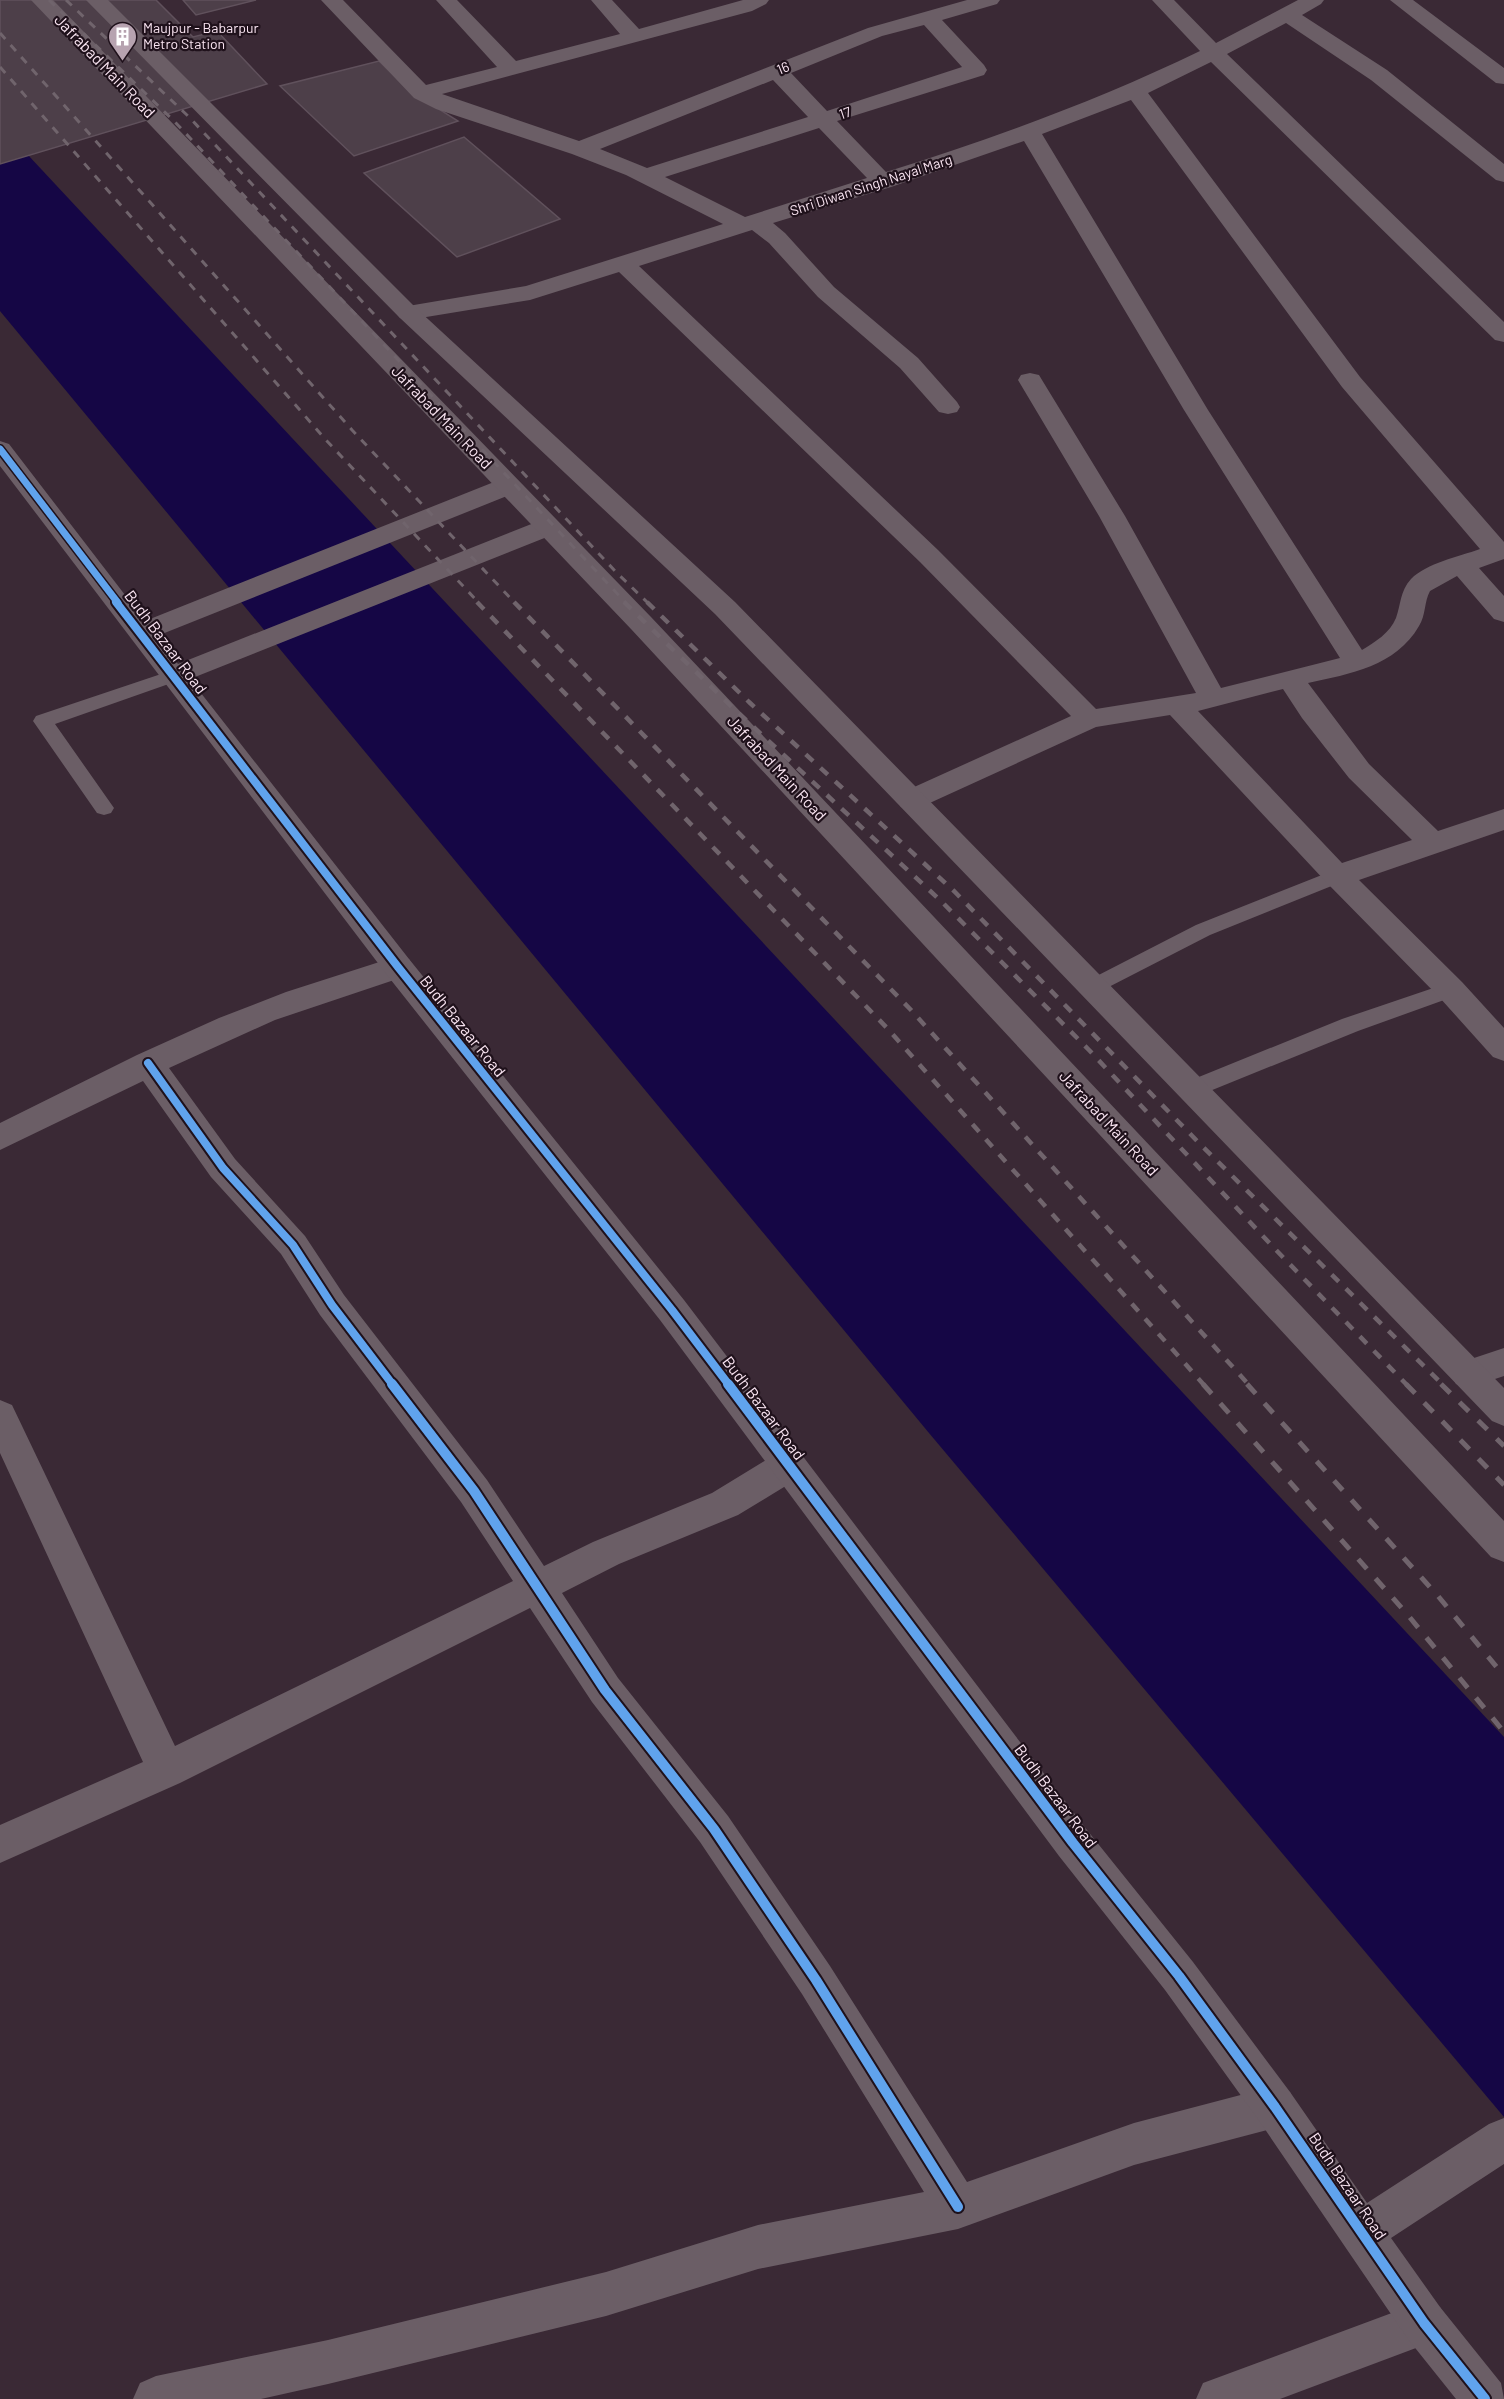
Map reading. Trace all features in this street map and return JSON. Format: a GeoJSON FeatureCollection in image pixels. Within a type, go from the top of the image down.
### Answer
{"type":"FeatureCollection","features":[{"type":"Feature","properties":{"kind":"street","name":"Jafrabad Main Road"},"geometry":{"type":"LineString","coordinates":[[41,0],[641,623],[1504,1546]]}},
{"type":"Feature","properties":{"kind":"street"},"geometry":{"type":"LineString","coordinates":[[96,0],[408,314],[725,608],[1504,1411]]}},
{"type":"Feature","properties":{"kind":"street"},"geometry":{"type":"LineString","coordinates":[[330,0],[422,93],[444,104],[580,149],[645,176],[777,237],[826,292],[909,363],[948,408]]}},
{"type":"Feature","properties":{"kind":"street"},"geometry":{"type":"LineString","coordinates":[[446,0],[511,69]]}},
{"type":"Feature","properties":{"kind":"street"},"geometry":{"type":"LineString","coordinates":[[601,0],[634,36]]}},
{"type":"Feature","properties":{"kind":"street"},"geometry":{"type":"LineString","coordinates":[[422,93],[745,7],[759,0]]}},
{"type":"Feature","properties":{"kind":"street","name":"16"},"geometry":{"type":"LineString","coordinates":[[580,149],[875,32],[990,0]]}},
{"type":"Feature","properties":{"kind":"street"},"geometry":{"type":"LineString","coordinates":[[1162,0],[1271,111],[1504,335]]}},
{"type":"Feature","properties":{"kind":"street","name":"Shri Diwan Singh Nayal Marg"},"geometry":{"type":"LineString","coordinates":[[408,314],[530,293],[883,182],[1135,91],[1314,0]]}},
{"type":"Feature","properties":{"kind":"street"},"geometry":{"type":"LineString","coordinates":[[1400,0],[1504,78]]}},
{"type":"Feature","properties":{"kind":"street"},"geometry":{"type":"LineString","coordinates":[[1286,14],[1379,75],[1504,175]]}},
{"type":"Feature","properties":{"kind":"street","name":"17"},"geometry":{"type":"LineString","coordinates":[[645,176],[976,70],[928,17]]}},
{"type":"Feature","properties":{"kind":"street"},"geometry":{"type":"LineString","coordinates":[[777,71],[883,182]]}},
{"type":"Feature","properties":{"kind":"street"},"geometry":{"type":"LineString","coordinates":[[911,800],[1090,719],[1213,699],[1356,662],[1378,653],[1393,641],[1408,623],[1413,596],[1426,580],[1501,551],[1351,382],[1135,91]]}},
{"type":"Feature","properties":{"kind":"street"},"geometry":{"type":"LineString","coordinates":[[1029,131],[1196,410],[1356,662]]}},
{"type":"Feature","properties":{"kind":"street"},"geometry":{"type":"LineString","coordinates":[[624,264],[929,556],[1090,719]]}},
{"type":"Feature","properties":{"kind":"street"},"geometry":{"type":"LineString","coordinates":[[1030,380],[1112,516],[1213,699]]}},
{"type":"Feature","properties":{"kind":"street","name":"Budh Bazaar Road"},"geometry":{"type":"LineString","coordinates":[[3,456],[398,967],[672,1310],[1065,1834],[1179,1976],[1275,2107],[1424,2323],[1485,2399]]}},
{"type":"Feature","properties":{"kind":"street"},"geometry":{"type":"LineString","coordinates":[[140,633],[508,486]]}},
{"type":"Feature","properties":{"kind":"street"},"geometry":{"type":"LineString","coordinates":[[173,676],[548,527]]}},
{"type":"Feature","properties":{"kind":"street"},"geometry":{"type":"LineString","coordinates":[[1463,566],[1504,613]]}},
{"type":"Feature","properties":{"kind":"street"},"geometry":{"type":"LineString","coordinates":[[1290,678],[1312,711],[1359,771],[1432,842]]}},
{"type":"Feature","properties":{"kind":"street"},"geometry":{"type":"LineString","coordinates":[[1177,706],[1337,876],[1451,990],[1504,1049]]}},
{"type":"Feature","properties":{"kind":"street"},"geometry":{"type":"LineString","coordinates":[[1337,876],[1504,819]]}},
{"type":"Feature","properties":{"kind":"street"},"geometry":{"type":"LineString","coordinates":[[0,1137],[88,1096],[148,1063],[264,1012],[398,967]]}},
{"type":"Feature","properties":{"kind":"street"},"geometry":{"type":"LineString","coordinates":[[148,1063],[223,1168],[293,1245],[332,1305],[474,1491],[605,1690],[720,1839],[816,1980],[958,2207]]}},
{"type":"Feature","properties":{"kind":"street"},"geometry":{"type":"LineString","coordinates":[[1468,1374],[1504,1362]]}},
{"type":"Feature","properties":{"kind":"street"},"geometry":{"type":"LineString","coordinates":[[0,1415],[166,1770]]}},
{"type":"Feature","properties":{"kind":"street"},"geometry":{"type":"LineString","coordinates":[[0,1844],[166,1770],[606,1553],[725,1504],[789,1465]]}},
{"type":"Feature","properties":{"kind":"street"},"geometry":{"type":"LineString","coordinates":[[156,2399],[328,2362],[606,2294],[758,2247],[958,2207],[1134,2144],[1275,2107]]}},
{"type":"Feature","properties":{"kind":"street"},"geometry":{"type":"LineString","coordinates":[[1361,2232],[1493,2147]]}},
{"type":"Feature","properties":{"kind":"street"},"geometry":{"type":"LineString","coordinates":[[1219,2399],[1424,2323]]}},
{"type":"Feature","properties":{"kind":"lane"},"geometry":{"type":"LineString","coordinates":[[104,808],[43,722],[173,676]]}},
{"type":"Feature","properties":{"kind":"lane"},"geometry":{"type":"LineString","coordinates":[[1092,987],[1203,930],[1337,876]]}},
{"type":"Feature","properties":{"kind":"lane"},"geometry":{"type":"LineString","coordinates":[[1192,1089],[1350,1025],[1451,990]]}},
{"type":"Feature","properties":{"kind":"shaded area"},"geometry":{"type":"Polygon","coordinates":[[[0,125],[1504,1737],[1504,2117],[929,1433],[0,311],[0,125]]]}},
{"type":"Feature","properties":{"kind":"building","name":"Maujpur - Babarpur Metro Station"},"geometry":{"type":"Polygon","coordinates":[[[0,0],[156,0],[193,37],[217,31],[267,84],[0,164],[0,0]]]}},
{"type":"Feature","properties":{"kind":"building"},"geometry":{"type":"Polygon","coordinates":[[[183,0],[256,0],[196,15],[183,0]]]}},
{"type":"Feature","properties":{"kind":"building"},"geometry":{"type":"Polygon","coordinates":[[[379,61],[410,91],[458,121],[354,156],[280,86],[379,61]]]}},
{"type":"Feature","properties":{"kind":"building"},"geometry":{"type":"Polygon","coordinates":[[[464,137],[560,219],[457,257],[364,173],[464,137]]]}},
{"type":"Feature","properties":{"kind":"railway"},"geometry":{"type":"LineString","coordinates":[[49,0],[175,122],[626,603]]}},
{"type":"Feature","properties":{"kind":"railway"},"geometry":{"type":"LineString","coordinates":[[66,0],[189,117],[616,572],[648,603]]}},
{"type":"Feature","properties":{"kind":"railway"},"geometry":{"type":"LineString","coordinates":[[0,33],[352,430],[515,603]]}},
{"type":"Feature","properties":{"kind":"railway"},"geometry":{"type":"LineString","coordinates":[[0,67],[326,440],[479,603]]}},
{"type":"Feature","properties":{"kind":"railway"},"geometry":{"type":"LineString","coordinates":[[477,602],[887,1028],[1204,1385]]}},
{"type":"Feature","properties":{"kind":"railway"},"geometry":{"type":"LineString","coordinates":[[514,602],[911,1010],[1249,1385]]}},
{"type":"Feature","properties":{"kind":"railway"},"geometry":{"type":"LineString","coordinates":[[624,602],[732,707],[941,901],[1089,1050],[1276,1250],[1407,1385]]}},
{"type":"Feature","properties":{"kind":"railway"},"geometry":{"type":"LineString","coordinates":[[647,602],[749,702],[954,891],[1201,1145],[1443,1385]]}},
{"type":"Feature","properties":{"kind":"railway"},"geometry":{"type":"LineString","coordinates":[[1203,1384],[1407,1614],[1504,1732]]}},
{"type":"Feature","properties":{"kind":"railway"},"geometry":{"type":"LineString","coordinates":[[1247,1384],[1438,1596],[1504,1676]]}},
{"type":"Feature","properties":{"kind":"railway"},"geometry":{"type":"LineString","coordinates":[[1406,1384],[1504,1485]]}},
{"type":"Feature","properties":{"kind":"railway"},"geometry":{"type":"LineString","coordinates":[[1441,1384],[1504,1446]]}},
{"type":"Feature","properties":{"kind":"cycle path"},"geometry":{"type":"LineString","coordinates":[[0,449],[398,967],[672,1310],[1073,1843],[1179,1976],[1275,2107],[1424,2323],[1485,2399]]}},
{"type":"Feature","properties":{"kind":"cycle path"},"geometry":{"type":"LineString","coordinates":[[148,1063],[223,1168],[293,1245],[332,1305],[474,1491],[605,1690],[714,1829],[816,1980],[958,2207]]}},
{"type":"Feature","properties":{"kind":"place","name":"Maujpur - Babarpur Metro Station"},"geometry":{"type":"Point","coordinates":[122,62]}}]}
